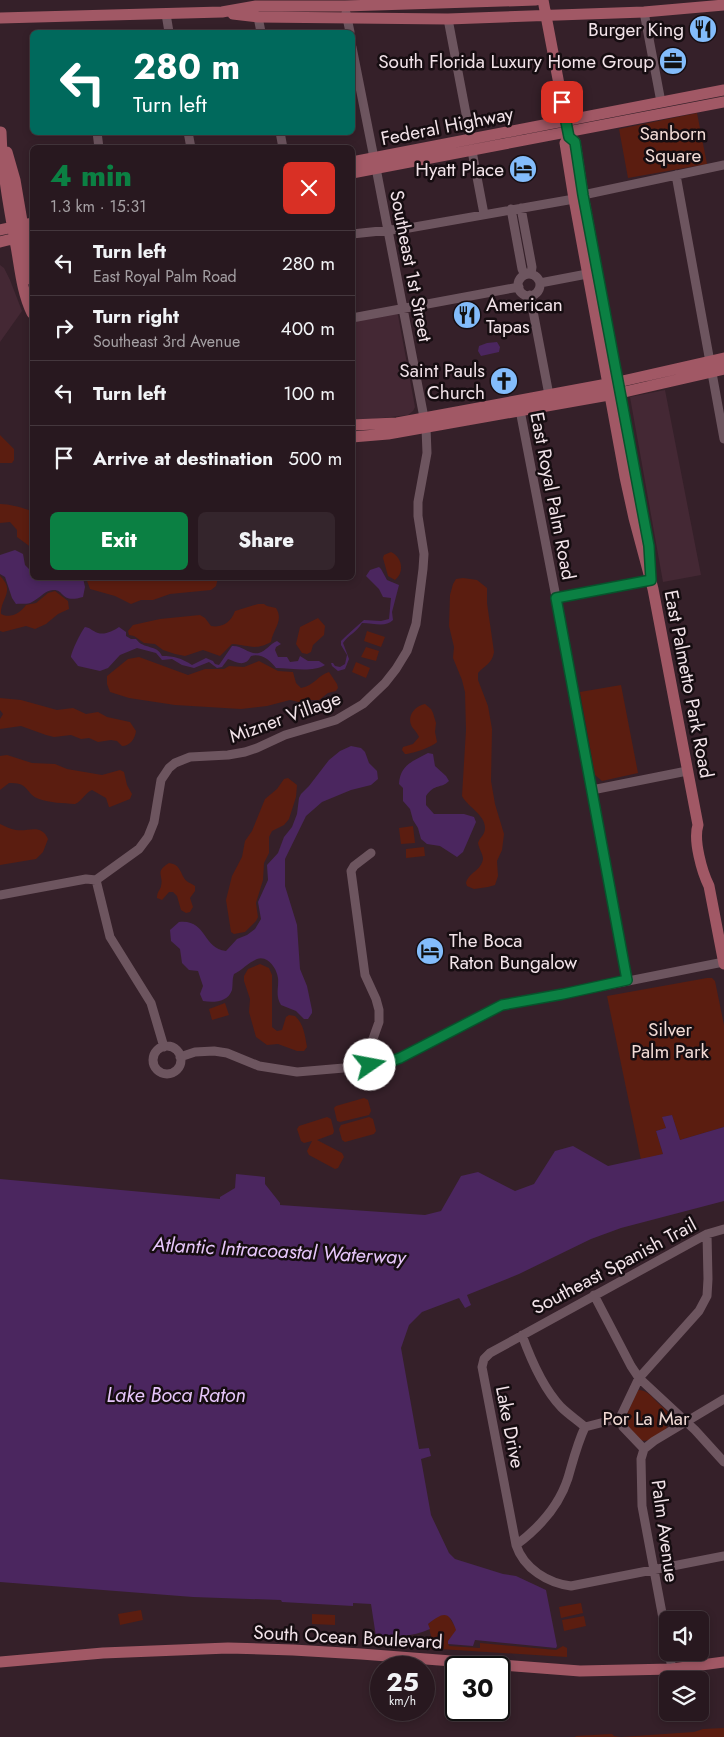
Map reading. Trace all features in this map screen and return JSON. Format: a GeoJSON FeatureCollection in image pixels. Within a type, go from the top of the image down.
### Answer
{"type":"FeatureCollection","features":[{"type":"Feature","properties":{"kind":"main road"},"geometry":{"type":"LineString","coordinates":[[222,12],[258,16],[536,0]]}},
{"type":"Feature","properties":{"kind":"main road","name":"East Palmetto Park Road"},"geometry":{"type":"LineString","coordinates":[[543,0],[568,131],[565,143],[578,197],[614,389]]}},
{"type":"Feature","properties":{"kind":"main road"},"geometry":{"type":"LineString","coordinates":[[0,18],[222,12],[256,6],[448,19],[644,12],[724,6]]}},
{"type":"Feature","properties":{"kind":"main road","name":"Federal Highway"},"geometry":{"type":"LineString","coordinates":[[568,131],[661,102],[724,90]]}},
{"type":"Feature","properties":{"kind":"main road","name":"Federal Highway"},"geometry":{"type":"LineString","coordinates":[[375,163],[381,162],[393,154],[568,131],[724,102]]}},
{"type":"Feature","properties":{"kind":"main road"},"geometry":{"type":"LineString","coordinates":[[1,128],[1,152],[23,231],[30,269]]}},
{"type":"Feature","properties":{"kind":"main road","name":"Federal Highway"},"geometry":{"type":"LineString","coordinates":[[355,169],[375,163],[471,145]]}},
{"type":"Feature","properties":{"kind":"main road","name":"East Palmetto Park Road"},"geometry":{"type":"LineString","coordinates":[[578,197],[587,274],[649,546],[651,580],[698,825],[696,831],[703,875],[709,886],[724,963]]}},
{"type":"Feature","properties":{"kind":"main road"},"geometry":{"type":"LineString","coordinates":[[0,230],[23,231]]}},
{"type":"Feature","properties":{"kind":"main road"},"geometry":{"type":"LineString","coordinates":[[0,242],[23,231]]}},
{"type":"Feature","properties":{"kind":"main road"},"geometry":{"type":"LineString","coordinates":[[23,231],[21,276],[30,308]]}},
{"type":"Feature","properties":{"kind":"main road"},"geometry":{"type":"LineString","coordinates":[[355,437],[388,434],[425,423],[614,389],[710,367],[724,358]]}},
{"type":"Feature","properties":{"kind":"main road"},"geometry":{"type":"LineString","coordinates":[[710,367],[724,369]]}},
{"type":"Feature","properties":{"kind":"main road"},"geometry":{"type":"LineString","coordinates":[[519,405],[549,395],[614,389]]}},
{"type":"Feature","properties":{"kind":"main road"},"geometry":{"type":"LineString","coordinates":[[355,425],[425,423]]}},
{"type":"Feature","properties":{"kind":"main road","name":"South Ocean Boulevard"},"geometry":{"type":"LineString","coordinates":[[0,1662],[103,1653],[228,1648],[352,1653],[580,1671],[672,1669],[724,1662]]}},
{"type":"Feature","properties":{"kind":"street"},"geometry":{"type":"LineString","coordinates":[[346,12],[350,30]]}},
{"type":"Feature","properties":{"kind":"street"},"geometry":{"type":"LineString","coordinates":[[644,12],[661,102]]}},
{"type":"Feature","properties":{"kind":"street"},"geometry":{"type":"LineString","coordinates":[[166,14],[170,30]]}},
{"type":"Feature","properties":{"kind":"street"},"geometry":{"type":"LineString","coordinates":[[258,16],[261,30]]}},
{"type":"Feature","properties":{"kind":"street"},"geometry":{"type":"LineString","coordinates":[[448,19],[484,214]]}},
{"type":"Feature","properties":{"kind":"street","name":"Southeast 1st Street"},"geometry":{"type":"LineString","coordinates":[[355,62],[425,423]]}},
{"type":"Feature","properties":{"kind":"street"},"geometry":{"type":"LineString","coordinates":[[355,234],[410,228],[521,208],[724,165]]}},
{"type":"Feature","properties":{"kind":"street"},"geometry":{"type":"LineString","coordinates":[[676,175],[724,439]]}},
{"type":"Feature","properties":{"kind":"street"},"geometry":{"type":"LineString","coordinates":[[511,209],[522,269],[528,274],[536,277],[540,282],[539,289],[530,295],[522,292],[519,287],[520,280],[528,274],[532,267],[521,208]]}},
{"type":"Feature","properties":{"kind":"street"},"geometry":{"type":"LineString","coordinates":[[540,282],[587,274]]}},
{"type":"Feature","properties":{"kind":"street"},"geometry":{"type":"LineString","coordinates":[[355,317],[519,287]]}},
{"type":"Feature","properties":{"kind":"street","name":"East Royal Palm Road"},"geometry":{"type":"LineString","coordinates":[[530,295],[549,395]]}},
{"type":"Feature","properties":{"kind":"street","name":"East Royal Palm Road"},"geometry":{"type":"LineString","coordinates":[[519,405],[627,980]]}},
{"type":"Feature","properties":{"kind":"street","name":"Mizner Village"},"geometry":{"type":"LineString","coordinates":[[96,880],[139,849],[144,843],[154,822],[161,780],[175,763],[190,757],[228,755],[244,752],[285,735],[336,720],[363,704],[385,683],[396,669],[407,651],[416,624],[423,570],[424,554],[418,516],[418,502],[427,453],[425,423]]}},
{"type":"Feature","properties":{"kind":"street"},"geometry":{"type":"LineString","coordinates":[[556,598],[651,580]]}},
{"type":"Feature","properties":{"kind":"street"},"geometry":{"type":"LineString","coordinates":[[592,790],[687,771]]}},
{"type":"Feature","properties":{"kind":"street"},"geometry":{"type":"LineString","coordinates":[[370,1065],[370,1050],[379,1022],[379,1010],[365,975],[350,871],[371,853]]}},
{"type":"Feature","properties":{"kind":"street"},"geometry":{"type":"LineString","coordinates":[[0,895],[86,878],[96,880],[110,937],[151,1003],[164,1047]]}},
{"type":"Feature","properties":{"kind":"street"},"geometry":{"type":"LineString","coordinates":[[180,1057],[195,1052],[214,1051],[227,1053],[259,1066],[297,1072],[386,1063],[400,1058],[502,1005],[724,963]]}},
{"type":"Feature","properties":{"kind":"street"},"geometry":{"type":"LineString","coordinates":[[164,1047],[176,1050],[180,1057],[180,1066],[170,1074],[161,1073],[155,1067],[153,1058],[157,1051],[164,1047]]}},
{"type":"Feature","properties":{"kind":"street","name":"Southeast Spanish Trail"},"geometry":{"type":"LineString","coordinates":[[522,1335],[707,1234],[724,1229]]}},
{"type":"Feature","properties":{"kind":"street"},"geometry":{"type":"LineString","coordinates":[[707,1234],[707,1296],[699,1311],[638,1378],[620,1418],[623,1427],[644,1449],[660,1437],[724,1399]]}},
{"type":"Feature","properties":{"kind":"street"},"geometry":{"type":"LineString","coordinates":[[594,1295],[638,1378],[695,1430],[724,1462]]}},
{"type":"Feature","properties":{"kind":"street"},"geometry":{"type":"LineString","coordinates":[[522,1335],[533,1363],[548,1389],[560,1405],[586,1427]]}},
{"type":"Feature","properties":{"kind":"street","name":"Lake Drive"},"geometry":{"type":"LineString","coordinates":[[516,1545],[482,1368],[484,1359],[490,1353],[522,1335]]}},
{"type":"Feature","properties":{"kind":"street"},"geometry":{"type":"LineString","coordinates":[[586,1427],[620,1418]]}},
{"type":"Feature","properties":{"kind":"street"},"geometry":{"type":"LineString","coordinates":[[586,1427],[572,1459],[568,1478],[556,1504],[533,1533],[516,1545],[519,1554],[526,1563],[540,1574],[560,1584],[571,1586],[724,1556]]}},
{"type":"Feature","properties":{"kind":"street","name":"Palm Avenue"},"geometry":{"type":"LineString","coordinates":[[644,1449],[641,1471],[642,1506],[661,1611]]}},
{"type":"Feature","properties":{"kind":"street"},"geometry":{"type":"LineString","coordinates":[[671,1661],[672,1669]]}},
{"type":"Feature","properties":{"kind":"shaded area"},"geometry":{"type":"Polygon","coordinates":[[[0,265],[4,268],[10,280],[22,311],[0,342],[0,265]]]}},
{"type":"Feature","properties":{"kind":"shaded area"},"geometry":{"type":"Polygon","coordinates":[[[397,310],[415,407],[408,415],[355,420],[355,317],[397,310]]]}},
{"type":"Feature","properties":{"kind":"shaded area"},"geometry":{"type":"Polygon","coordinates":[[[665,390],[701,575],[663,582],[630,397],[665,390]]]}},
{"type":"Feature","properties":{"kind":"green space","name":"Sanborn Square"},"geometry":{"type":"Polygon","coordinates":[[[697,113],[707,164],[628,178],[619,129],[697,113]]]}},
{"type":"Feature","properties":{"kind":"green space"},"geometry":{"type":"Polygon","coordinates":[[[0,435],[14,449],[14,460],[12,463],[0,463],[0,435]]]}},
{"type":"Feature","properties":{"kind":"green space"},"geometry":{"type":"Polygon","coordinates":[[[0,504],[12,505],[30,510],[30,547],[17,537],[17,530],[10,522],[0,523],[0,504]]]}},
{"type":"Feature","properties":{"kind":"green space"},"geometry":{"type":"Polygon","coordinates":[[[391,552],[398,557],[401,565],[400,573],[395,580],[388,576],[383,558],[384,555],[391,552]]]}},
{"type":"Feature","properties":{"kind":"green space"},"geometry":{"type":"Polygon","coordinates":[[[0,576],[7,586],[1,614],[8,616],[15,614],[26,605],[36,603],[48,593],[55,591],[68,601],[69,609],[35,629],[26,626],[3,632],[0,631],[0,576]]]}},
{"type":"Feature","properties":{"kind":"green space"},"geometry":{"type":"Polygon","coordinates":[[[456,579],[477,580],[487,588],[487,603],[494,652],[490,662],[478,673],[478,680],[488,706],[492,729],[491,781],[495,804],[504,834],[502,850],[497,861],[498,876],[495,885],[474,889],[467,886],[466,883],[482,863],[483,857],[478,843],[485,827],[481,817],[462,796],[466,730],[465,692],[453,658],[454,647],[449,626],[450,595],[453,584],[456,579]]]}},
{"type":"Feature","properties":{"kind":"green space"},"geometry":{"type":"Polygon","coordinates":[[[87,580],[218,580],[216,586],[211,590],[170,594],[153,600],[141,600],[131,604],[115,596],[90,589],[87,580]]]}},
{"type":"Feature","properties":{"kind":"green space"},"geometry":{"type":"Polygon","coordinates":[[[258,604],[276,608],[278,613],[279,617],[271,642],[256,647],[232,644],[220,656],[203,650],[185,656],[175,654],[163,650],[155,644],[144,643],[129,635],[128,631],[133,625],[160,619],[200,615],[211,626],[219,626],[229,621],[235,611],[258,604]]]}},
{"type":"Feature","properties":{"kind":"green space"},"geometry":{"type":"Polygon","coordinates":[[[318,618],[325,626],[324,635],[313,645],[311,652],[307,654],[302,653],[296,644],[300,627],[318,618]]]}},
{"type":"Feature","properties":{"kind":"green space"},"geometry":{"type":"Polygon","coordinates":[[[367,631],[385,637],[381,647],[364,641],[367,631]]]}},
{"type":"Feature","properties":{"kind":"green space"},"geometry":{"type":"Polygon","coordinates":[[[366,647],[379,651],[376,661],[361,657],[366,647]]]}},
{"type":"Feature","properties":{"kind":"green space"},"geometry":{"type":"Polygon","coordinates":[[[139,657],[188,675],[205,669],[224,669],[229,666],[244,667],[259,661],[278,671],[293,672],[296,683],[301,688],[329,672],[338,688],[319,700],[309,700],[303,703],[290,700],[267,706],[241,709],[175,705],[129,698],[110,692],[107,676],[128,659],[139,657]]]}},
{"type":"Feature","properties":{"kind":"green space"},"geometry":{"type":"Polygon","coordinates":[[[356,662],[370,668],[366,678],[352,672],[356,662]]]}},
{"type":"Feature","properties":{"kind":"green space"},"geometry":{"type":"Polygon","coordinates":[[[621,685],[638,773],[602,781],[595,775],[580,692],[621,685]]]}},
{"type":"Feature","properties":{"kind":"green space"},"geometry":{"type":"Polygon","coordinates":[[[0,698],[21,700],[57,710],[73,708],[86,714],[98,712],[107,717],[130,722],[136,731],[130,743],[122,746],[117,741],[111,740],[98,742],[89,738],[81,739],[71,735],[54,737],[21,726],[0,729],[0,719],[3,714],[0,710],[0,698]]]}},
{"type":"Feature","properties":{"kind":"green space"},"geometry":{"type":"Polygon","coordinates":[[[425,704],[433,713],[436,723],[437,742],[422,750],[405,754],[402,750],[403,747],[413,744],[419,737],[410,723],[412,712],[425,704]]]}},
{"type":"Feature","properties":{"kind":"green space"},"geometry":{"type":"Polygon","coordinates":[[[7,755],[32,763],[55,764],[67,769],[102,775],[120,770],[124,772],[127,785],[132,794],[130,799],[109,807],[106,798],[92,790],[75,804],[39,799],[24,786],[16,783],[9,783],[0,790],[0,756],[7,755]]]}},
{"type":"Feature","properties":{"kind":"green space"},"geometry":{"type":"Polygon","coordinates":[[[288,778],[297,785],[296,797],[289,819],[284,825],[272,831],[269,837],[269,853],[264,863],[263,880],[256,903],[258,917],[245,932],[234,934],[231,932],[226,900],[232,876],[242,857],[245,841],[252,831],[265,799],[277,789],[284,779],[288,778]]]}},
{"type":"Feature","properties":{"kind":"green space"},"geometry":{"type":"Polygon","coordinates":[[[0,824],[16,830],[34,829],[42,831],[48,839],[43,852],[36,859],[0,865],[0,824]]]}},
{"type":"Feature","properties":{"kind":"green space"},"geometry":{"type":"Polygon","coordinates":[[[413,826],[415,843],[401,844],[399,828],[413,826]]]}},
{"type":"Feature","properties":{"kind":"green space"},"geometry":{"type":"Polygon","coordinates":[[[424,847],[425,856],[406,858],[406,849],[424,847]]]}},
{"type":"Feature","properties":{"kind":"green space"},"geometry":{"type":"Polygon","coordinates":[[[169,863],[177,866],[185,879],[195,886],[195,891],[190,898],[193,907],[190,912],[186,913],[181,910],[177,896],[173,892],[169,892],[162,900],[157,898],[162,882],[161,871],[169,863]]]}},
{"type":"Feature","properties":{"kind":"green space"},"geometry":{"type":"Polygon","coordinates":[[[260,964],[269,968],[272,975],[272,1027],[277,1031],[282,1030],[286,1017],[289,1015],[295,1016],[305,1034],[307,1047],[304,1051],[297,1051],[278,1044],[267,1045],[256,1037],[249,1012],[250,999],[244,976],[248,969],[260,964]]]}},
{"type":"Feature","properties":{"kind":"green space","name":"Silver Palm Park"},"geometry":{"type":"Polygon","coordinates":[[[712,978],[715,981],[724,1025],[724,1127],[680,1140],[672,1115],[663,1117],[666,1128],[656,1131],[663,1154],[641,1160],[607,996],[712,978]]]}},
{"type":"Feature","properties":{"kind":"green space"},"geometry":{"type":"Polygon","coordinates":[[[225,1003],[229,1015],[212,1020],[209,1009],[225,1003]]]}},
{"type":"Feature","properties":{"kind":"green space"},"geometry":{"type":"Polygon","coordinates":[[[364,1098],[368,1100],[371,1111],[369,1115],[340,1122],[337,1121],[334,1108],[336,1106],[364,1098]]]}},
{"type":"Feature","properties":{"kind":"green space"},"geometry":{"type":"Polygon","coordinates":[[[327,1117],[331,1119],[333,1134],[317,1140],[342,1153],[344,1157],[338,1168],[335,1169],[309,1155],[307,1151],[312,1141],[304,1143],[301,1141],[297,1129],[299,1126],[327,1117]]]}},
{"type":"Feature","properties":{"kind":"green space"},"geometry":{"type":"Polygon","coordinates":[[[369,1117],[373,1119],[376,1131],[374,1134],[345,1142],[342,1140],[339,1129],[341,1125],[369,1117]]]}},
{"type":"Feature","properties":{"kind":"green space","name":"Por La Mar"},"geometry":{"type":"Polygon","coordinates":[[[638,1390],[649,1394],[668,1413],[669,1420],[661,1435],[645,1441],[637,1438],[630,1431],[625,1418],[638,1390]]]}},
{"type":"Feature","properties":{"kind":"green space"},"geometry":{"type":"Polygon","coordinates":[[[581,1603],[583,1613],[561,1618],[559,1607],[581,1603]]]}},
{"type":"Feature","properties":{"kind":"green space"},"geometry":{"type":"Polygon","coordinates":[[[141,1610],[143,1620],[120,1625],[118,1614],[141,1610]]]}},
{"type":"Feature","properties":{"kind":"green space"},"geometry":{"type":"Polygon","coordinates":[[[445,1613],[457,1630],[448,1641],[449,1646],[480,1648],[480,1643],[556,1650],[563,1646],[567,1648],[567,1657],[377,1645],[377,1639],[404,1641],[431,1636],[428,1624],[440,1614],[445,1613]]]}},
{"type":"Feature","properties":{"kind":"green space"},"geometry":{"type":"Polygon","coordinates":[[[312,1614],[335,1615],[335,1625],[312,1624],[312,1614]]]}},
{"type":"Feature","properties":{"kind":"green space"},"geometry":{"type":"Polygon","coordinates":[[[584,1616],[586,1626],[564,1631],[562,1620],[584,1616]]]}},
{"type":"Feature","properties":{"kind":"green space"},"geometry":{"type":"Polygon","coordinates":[[[724,1728],[724,1737],[621,1737],[694,1732],[703,1729],[724,1728]]]}},
{"type":"Feature","properties":{"kind":"green space"},"geometry":{"type":"Polygon","coordinates":[[[612,1734],[621,1737],[576,1737],[575,1736],[612,1734]]]}},
{"type":"Feature","properties":{"kind":"water"},"geometry":{"type":"Polygon","coordinates":[[[497,342],[500,347],[499,352],[481,356],[478,351],[479,346],[497,342]]]}},
{"type":"Feature","properties":{"kind":"water"},"geometry":{"type":"Polygon","coordinates":[[[15,550],[23,554],[25,565],[30,570],[30,580],[83,580],[85,587],[83,597],[70,599],[57,590],[53,590],[47,591],[30,603],[16,604],[5,577],[0,574],[0,555],[15,550]]]}},
{"type":"Feature","properties":{"kind":"water"},"geometry":{"type":"Polygon","coordinates":[[[379,567],[387,580],[399,585],[392,612],[393,620],[386,624],[362,623],[343,643],[349,659],[345,669],[338,671],[331,663],[340,667],[345,664],[347,655],[341,645],[341,641],[364,620],[381,621],[389,619],[391,598],[383,597],[379,589],[366,576],[370,570],[379,567]]]}},
{"type":"Feature","properties":{"kind":"water"},"geometry":{"type":"Polygon","coordinates":[[[85,627],[103,633],[119,627],[126,632],[126,636],[157,650],[162,656],[177,658],[192,665],[206,658],[219,665],[232,646],[252,653],[259,653],[277,641],[281,644],[275,650],[278,657],[287,657],[290,662],[298,661],[300,656],[308,661],[319,661],[325,665],[314,669],[276,668],[265,658],[255,655],[243,663],[237,663],[228,659],[222,667],[217,668],[209,662],[194,668],[182,665],[172,659],[162,660],[156,653],[137,648],[120,655],[108,668],[100,671],[78,666],[71,657],[85,627]]]}},
{"type":"Feature","properties":{"kind":"water"},"geometry":{"type":"Polygon","coordinates":[[[351,746],[361,748],[365,752],[369,763],[377,771],[378,779],[371,785],[351,790],[322,802],[306,816],[285,859],[285,886],[297,925],[300,969],[307,986],[312,1013],[308,1019],[304,1019],[296,1011],[281,1005],[278,998],[276,971],[268,961],[261,958],[254,960],[234,974],[232,990],[227,997],[216,1002],[203,1001],[200,994],[203,986],[198,971],[189,970],[182,963],[180,949],[171,941],[170,930],[179,922],[188,922],[200,929],[212,945],[226,951],[237,939],[255,929],[261,919],[258,902],[268,880],[267,865],[278,853],[284,837],[292,827],[301,794],[329,760],[340,751],[351,746]]]}},
{"type":"Feature","properties":{"kind":"water"},"geometry":{"type":"Polygon","coordinates":[[[428,753],[433,754],[435,766],[449,781],[429,792],[426,796],[426,805],[434,814],[464,814],[474,817],[476,822],[463,852],[457,857],[440,846],[427,844],[421,839],[410,809],[403,801],[403,788],[399,784],[402,772],[408,764],[428,753]]]}},
{"type":"Feature","properties":{"kind":"water","name":"Lake Boca Raton"},"geometry":{"type":"Polygon","coordinates":[[[672,1115],[680,1140],[724,1127],[724,1201],[621,1228],[591,1239],[519,1274],[467,1295],[471,1305],[465,1308],[459,1298],[422,1312],[409,1325],[401,1348],[419,1449],[429,1448],[431,1456],[421,1459],[431,1515],[449,1553],[455,1559],[503,1574],[516,1576],[546,1590],[556,1648],[475,1640],[473,1646],[448,1644],[456,1630],[451,1619],[445,1615],[433,1620],[428,1624],[430,1629],[423,1632],[403,1636],[376,1637],[371,1604],[353,1603],[353,1606],[282,1602],[281,1600],[193,1597],[0,1582],[0,1179],[220,1199],[220,1197],[235,1188],[236,1174],[265,1177],[265,1184],[280,1205],[425,1215],[441,1211],[461,1176],[478,1172],[515,1191],[534,1184],[555,1151],[573,1146],[608,1166],[663,1154],[656,1131],[666,1128],[662,1117],[672,1115]]]}},
{"type":"Feature","properties":{"kind":"place","name":"Burger King"},"geometry":{"type":"Point","coordinates":[703,29]}},
{"type":"Feature","properties":{"kind":"place","name":"South Florida Luxury Home Group"},"geometry":{"type":"Point","coordinates":[673,61]}},
{"type":"Feature","properties":{"kind":"place","name":"Hyatt Place"},"geometry":{"type":"Point","coordinates":[523,169]}},
{"type":"Feature","properties":{"kind":"place","name":"American Tapas"},"geometry":{"type":"Point","coordinates":[467,315]}},
{"type":"Feature","properties":{"kind":"place","name":"Saint Pauls Church"},"geometry":{"type":"Point","coordinates":[504,381]}},
{"type":"Feature","properties":{"kind":"place","name":"The Boca Raton Bungalow"},"geometry":{"type":"Point","coordinates":[430,951]}},
{"type":"Feature","properties":{"kind":"route"},"geometry":{"type":"LineString","coordinates":[[370,1065],[394,1061],[507,1003],[563,994],[627,980],[556,598],[651,580],[649,546],[583,195],[575,142],[569,137],[562,102]]}},
{"type":"Feature","properties":{"kind":"water label","name":"Atlantic Intracoastal Waterway"},"geometry":{"type":"Point","coordinates":[279,1251]}}]}
